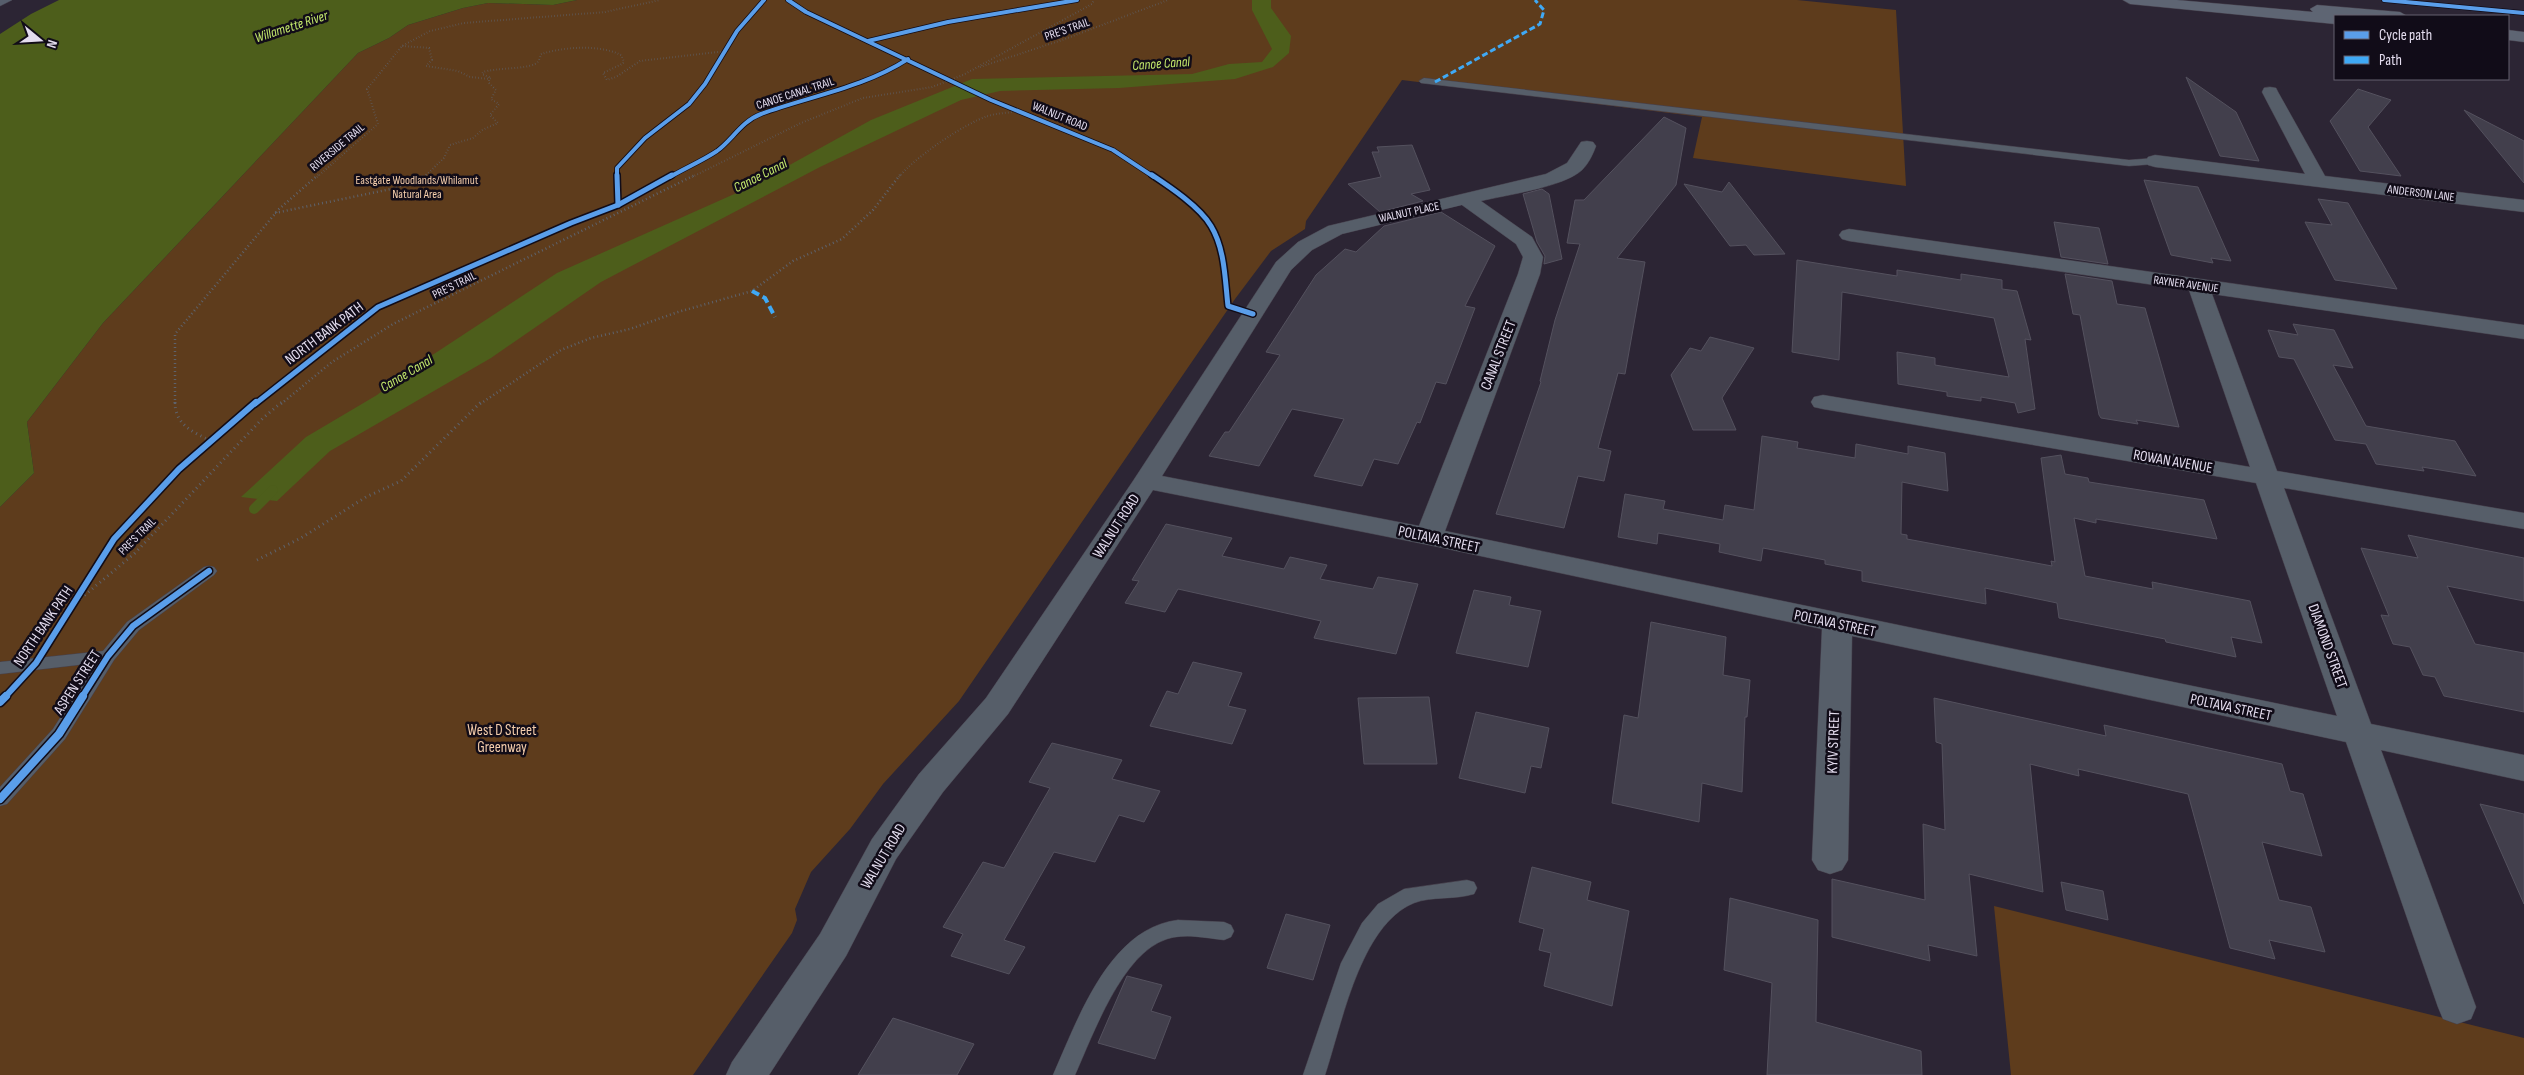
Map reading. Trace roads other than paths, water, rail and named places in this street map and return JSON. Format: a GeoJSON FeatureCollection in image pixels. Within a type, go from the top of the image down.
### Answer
{"type":"FeatureCollection","features":[{"type":"Feature","properties":{"kind":"highway"},"geometry":{"type":"LineString","coordinates":[[2130,0],[2334,19]]}},
{"type":"Feature","properties":{"kind":"highway"},"geometry":{"type":"LineString","coordinates":[[2225,0],[2389,15]]}},
{"type":"Feature","properties":{"kind":"highway"},"geometry":{"type":"LineString","coordinates":[[2509,26],[2524,28]]}},
{"type":"Feature","properties":{"kind":"highway"},"geometry":{"type":"LineString","coordinates":[[2509,35],[2524,37]]}},
{"type":"Feature","properties":{"kind":"main road"},"geometry":{"type":"LineString","coordinates":[[0,2],[5,0]]}},
{"type":"Feature","properties":{"kind":"street"},"geometry":{"type":"LineString","coordinates":[[2270,92],[2318,180]]}},
{"type":"Feature","properties":{"kind":"street","name":"WALNUT PLACE"},"geometry":{"type":"LineString","coordinates":[[1252,314],[1282,266],[1305,246],[1335,230],[1559,176],[1572,170],[1581,161],[1587,146]]}},
{"type":"Feature","properties":{"kind":"street","name":"ANDERSON LANE"},"geometry":{"type":"LineString","coordinates":[[2155,161],[2524,206]]}},
{"type":"Feature","properties":{"kind":"street","name":"CANAL STREET"},"geometry":{"type":"LineString","coordinates":[[1429,536],[1529,274],[1533,257],[1525,241],[1466,199]]}},
{"type":"Feature","properties":{"kind":"street","name":"RAYNER AVENUE"},"geometry":{"type":"LineString","coordinates":[[1849,235],[2524,332]]}},
{"type":"Feature","properties":{"kind":"street","name":"DIAMOND STREET"},"geometry":{"type":"LineString","coordinates":[[2198,286],[2457,1007]]}},
{"type":"Feature","properties":{"kind":"street","name":"WALNUT ROAD"},"geometry":{"type":"LineString","coordinates":[[746,1075],[833,945],[884,849],[931,783],[997,706],[1146,481],[1252,314]]}},
{"type":"Feature","properties":{"kind":"street","name":"ROWAN AVENUE"},"geometry":{"type":"LineString","coordinates":[[1823,402],[2524,521]]}},
{"type":"Feature","properties":{"kind":"street","name":"POLTAVA STREET"},"geometry":{"type":"LineString","coordinates":[[1146,481],[1429,536],[1836,624],[2524,768]]}},
{"type":"Feature","properties":{"kind":"street","name":"KYIV STREET"},"geometry":{"type":"LineString","coordinates":[[1830,860],[1836,624]]}},
{"type":"Feature","properties":{"kind":"lane"},"geometry":{"type":"LineString","coordinates":[[1424,81],[2129,163],[2155,161]]}},
{"type":"Feature","properties":{"kind":"lane","name":"ASPEN STREET"},"geometry":{"type":"LineString","coordinates":[[0,799],[59,734],[108,656],[133,626],[209,571]]}},
{"type":"Feature","properties":{"kind":"lane"},"geometry":{"type":"LineString","coordinates":[[0,668],[108,656]]}},
{"type":"Feature","properties":{"kind":"lane"},"geometry":{"type":"LineString","coordinates":[[1314,1075],[1351,963],[1375,922],[1385,910],[1411,896],[1467,888]]}},
{"type":"Feature","properties":{"kind":"lane"},"geometry":{"type":"LineString","coordinates":[[1064,1075],[1101,997],[1125,959],[1146,938],[1162,932],[1188,928],[1224,931]]}},
{"type":"Feature","properties":{"kind":"water","name":"Willamette River"},"geometry":{"type":"Polygon","coordinates":[[[59,0],[577,0],[553,5],[488,3],[463,8],[408,25],[389,38],[358,53],[103,323],[27,422],[34,473],[0,507],[0,34],[31,14],[59,0]]]}},
{"type":"Feature","properties":{"kind":"water"},"geometry":{"type":"Polygon","coordinates":[[[1252,0],[1271,0],[1271,8],[1291,36],[1289,53],[1273,67],[1235,79],[1119,88],[1000,91],[961,100],[820,167],[601,282],[491,358],[330,451],[277,501],[241,497],[306,437],[377,395],[405,373],[557,273],[750,187],[871,120],[972,79],[1192,74],[1229,64],[1262,62],[1272,49],[1252,10],[1252,0]]]}},
{"type":"Feature","properties":{"kind":"waterway","name":"Canoe Canal"},"geometry":{"type":"LineString","coordinates":[[254,509],[273,490]]}},
{"type":"Feature","properties":{"kind":"park label","name":"Eastgate Woodlands/Whilamut Natural Area"},"geometry":{"type":"Point","coordinates":[417,187]}},
{"type":"Feature","properties":{"kind":"park label","name":"West D Street Greenway"},"geometry":{"type":"Point","coordinates":[502,738]}}]}
